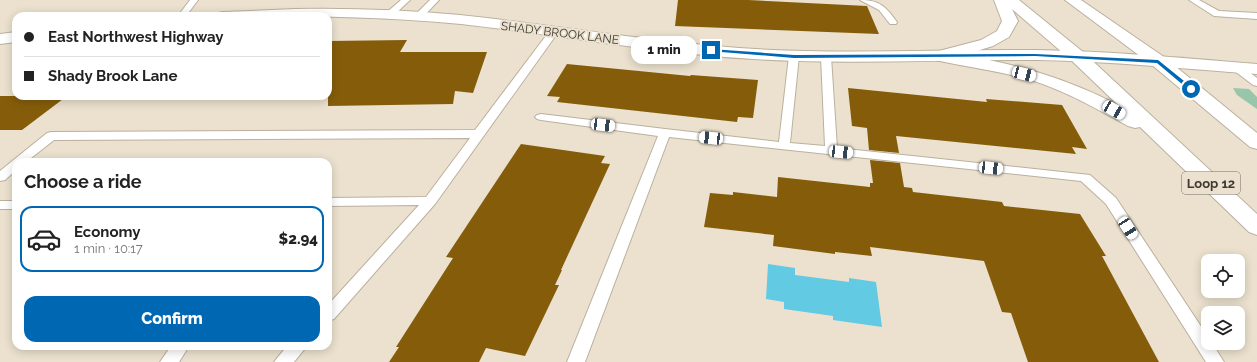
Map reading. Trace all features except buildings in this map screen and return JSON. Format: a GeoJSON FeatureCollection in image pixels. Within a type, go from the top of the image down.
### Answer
{"type":"FeatureCollection","features":[{"type":"Feature","properties":{"kind":"main road"},"geometry":{"type":"LineString","coordinates":[[941,56],[987,43],[1003,34],[1010,21],[1001,0]]}},
{"type":"Feature","properties":{"kind":"main road","name":"Loop 12"},"geometry":{"type":"LineString","coordinates":[[1010,0],[1077,56],[1257,227]]}},
{"type":"Feature","properties":{"kind":"main road"},"geometry":{"type":"LineString","coordinates":[[1072,0],[1158,62],[1257,143]]}},
{"type":"Feature","properties":{"kind":"main road","name":"SHADY BROOK LANE"},"geometry":{"type":"LineString","coordinates":[[332,14],[418,17],[554,31],[657,45],[794,56],[1077,56],[1257,69]]}},
{"type":"Feature","properties":{"kind":"main road"},"geometry":{"type":"LineString","coordinates":[[0,39],[12,38]]}},
{"type":"Feature","properties":{"kind":"main road"},"geometry":{"type":"LineString","coordinates":[[941,56],[989,65],[1068,87],[1103,104],[1166,139]]}},
{"type":"Feature","properties":{"kind":"lane"},"geometry":{"type":"LineString","coordinates":[[185,12],[194,0]]}},
{"type":"Feature","properties":{"kind":"lane"},"geometry":{"type":"LineString","coordinates":[[390,15],[406,0]]}},
{"type":"Feature","properties":{"kind":"lane"},"geometry":{"type":"LineString","coordinates":[[418,17],[435,0]]}},
{"type":"Feature","properties":{"kind":"lane"},"geometry":{"type":"LineString","coordinates":[[864,0],[882,8],[893,22]]}},
{"type":"Feature","properties":{"kind":"lane"},"geometry":{"type":"LineString","coordinates":[[1193,0],[1217,14],[1257,16]]}},
{"type":"Feature","properties":{"kind":"lane"},"geometry":{"type":"LineString","coordinates":[[332,311],[430,200],[554,31]]}},
{"type":"Feature","properties":{"kind":"lane"},"geometry":{"type":"LineString","coordinates":[[784,146],[794,56]]}},
{"type":"Feature","properties":{"kind":"lane"},"geometry":{"type":"LineString","coordinates":[[826,57],[831,151]]}},
{"type":"Feature","properties":{"kind":"lane"},"geometry":{"type":"LineString","coordinates":[[1236,67],[1257,83]]}},
{"type":"Feature","properties":{"kind":"lane"},"geometry":{"type":"LineString","coordinates":[[541,117],[665,133],[1084,178],[1111,201],[1215,362]]}},
{"type":"Feature","properties":{"kind":"lane"},"geometry":{"type":"LineString","coordinates":[[576,362],[665,133]]}},
{"type":"Feature","properties":{"kind":"lane"},"geometry":{"type":"LineString","coordinates":[[23,158],[51,136],[479,134]]}},
{"type":"Feature","properties":{"kind":"lane"},"geometry":{"type":"LineString","coordinates":[[0,177],[12,167]]}},
{"type":"Feature","properties":{"kind":"lane"},"geometry":{"type":"LineString","coordinates":[[332,202],[430,200]]}},
{"type":"Feature","properties":{"kind":"lane"},"geometry":{"type":"LineString","coordinates":[[0,205],[12,205]]}},
{"type":"Feature","properties":{"kind":"lane"},"geometry":{"type":"LineString","coordinates":[[169,362],[177,350]]}},
{"type":"Feature","properties":{"kind":"lane"},"geometry":{"type":"LineString","coordinates":[[283,362],[294,350]]}},
{"type":"Feature","properties":{"kind":"green space"},"geometry":{"type":"Polygon","coordinates":[[[1233,88],[1249,89],[1257,97],[1257,109],[1237,95],[1233,88]]]}},
{"type":"Feature","properties":{"kind":"water"},"geometry":{"type":"Polygon","coordinates":[[[768,264],[795,268],[795,275],[849,282],[849,278],[876,282],[882,327],[833,320],[833,316],[784,309],[784,302],[766,299],[768,264]]]}},
{"type":"Feature","properties":{"kind":"route"},"geometry":{"type":"LineString","coordinates":[[711,50],[794,56],[1077,56],[1158,62],[1191,89]]}}]}
